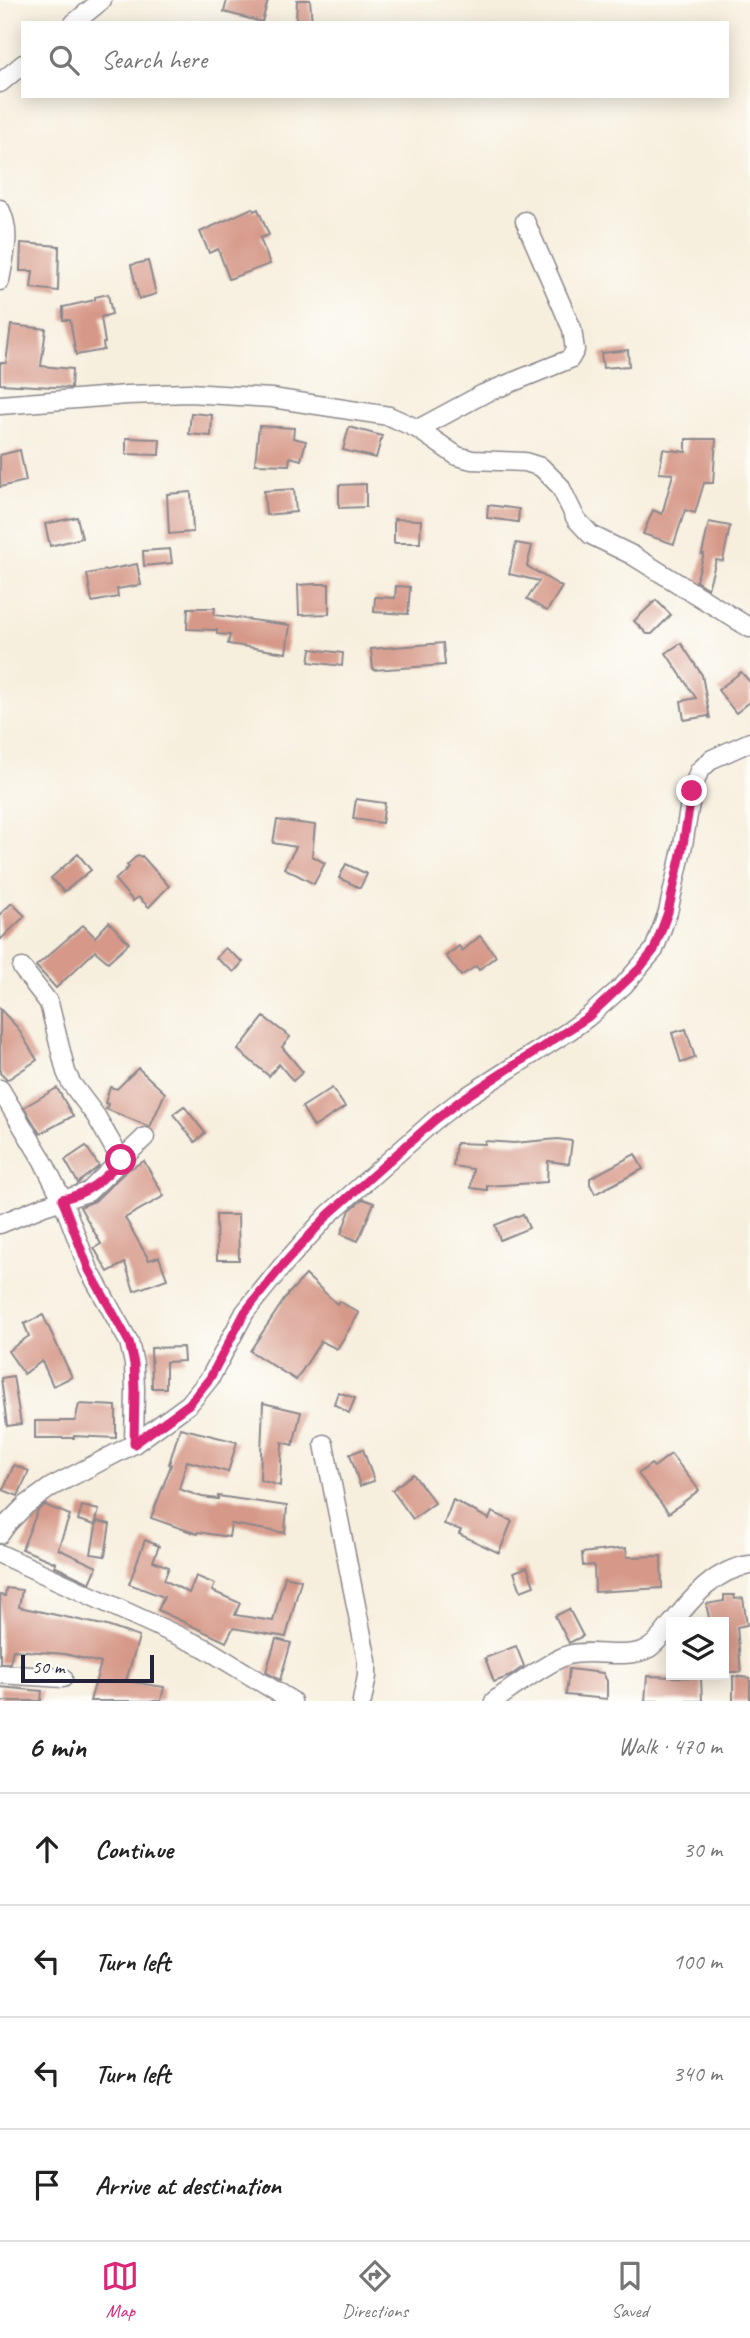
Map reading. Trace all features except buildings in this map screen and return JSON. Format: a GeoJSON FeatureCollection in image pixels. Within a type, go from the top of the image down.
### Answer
{"type":"FeatureCollection","features":[{"type":"Feature","properties":{"kind":"street"},"geometry":{"type":"LineString","coordinates":[[76,21],[102,0]]}},
{"type":"Feature","properties":{"kind":"street"},"geometry":{"type":"LineString","coordinates":[[0,83],[21,66]]}},
{"type":"Feature","properties":{"kind":"street"},"geometry":{"type":"LineString","coordinates":[[0,209],[8,233],[0,281]]}},
{"type":"Feature","properties":{"kind":"street"},"geometry":{"type":"LineString","coordinates":[[418,429],[483,394],[570,359],[575,349],[572,329],[525,221]]}},
{"type":"Feature","properties":{"kind":"street"},"geometry":{"type":"LineString","coordinates":[[0,405],[189,394],[272,398],[389,416],[418,429],[457,456],[472,460],[525,462],[541,467],[560,486],[576,519],[591,536],[632,555],[750,628]]}},
{"type":"Feature","properties":{"kind":"street"},"geometry":{"type":"LineString","coordinates":[[0,1534],[26,1505],[51,1487],[134,1444],[189,1404],[210,1378],[245,1312],[329,1214],[435,1120],[588,1017],[639,969],[654,950],[668,912],[692,791],[699,771],[712,759],[750,742]]}},
{"type":"Feature","properties":{"kind":"street"},"geometry":{"type":"LineString","coordinates":[[22,968],[49,1003],[71,1083],[96,1116],[121,1160]]}},
{"type":"Feature","properties":{"kind":"street"},"geometry":{"type":"LineString","coordinates":[[0,1089],[42,1159],[62,1199],[89,1270],[129,1342],[134,1364],[134,1444]]}},
{"type":"Feature","properties":{"kind":"street"},"geometry":{"type":"LineString","coordinates":[[0,1224],[62,1199],[88,1192],[145,1137]]}},
{"type":"Feature","properties":{"kind":"street"},"geometry":{"type":"LineString","coordinates":[[324,1444],[368,1661],[362,1701]]}},
{"type":"Feature","properties":{"kind":"street"},"geometry":{"type":"LineString","coordinates":[[0,1554],[205,1648],[292,1701]]}},
{"type":"Feature","properties":{"kind":"street"},"geometry":{"type":"LineString","coordinates":[[677,1617],[701,1589],[722,1575],[750,1565]]}},
{"type":"Feature","properties":{"kind":"street"},"geometry":{"type":"LineString","coordinates":[[494,1701],[566,1656],[590,1652],[636,1653],[651,1647],[666,1630]]}},
{"type":"Feature","properties":{"kind":"street"},"geometry":{"type":"LineString","coordinates":[[0,1674],[63,1678]]}},
{"type":"Feature","properties":{"kind":"route"},"geometry":{"type":"LineString","coordinates":[[121,1160],[88,1192],[62,1199],[89,1270],[129,1342],[134,1364],[134,1444],[189,1404],[210,1378],[245,1312],[329,1214],[435,1120],[588,1017],[639,969],[654,950],[668,912],[692,791]]}}]}
